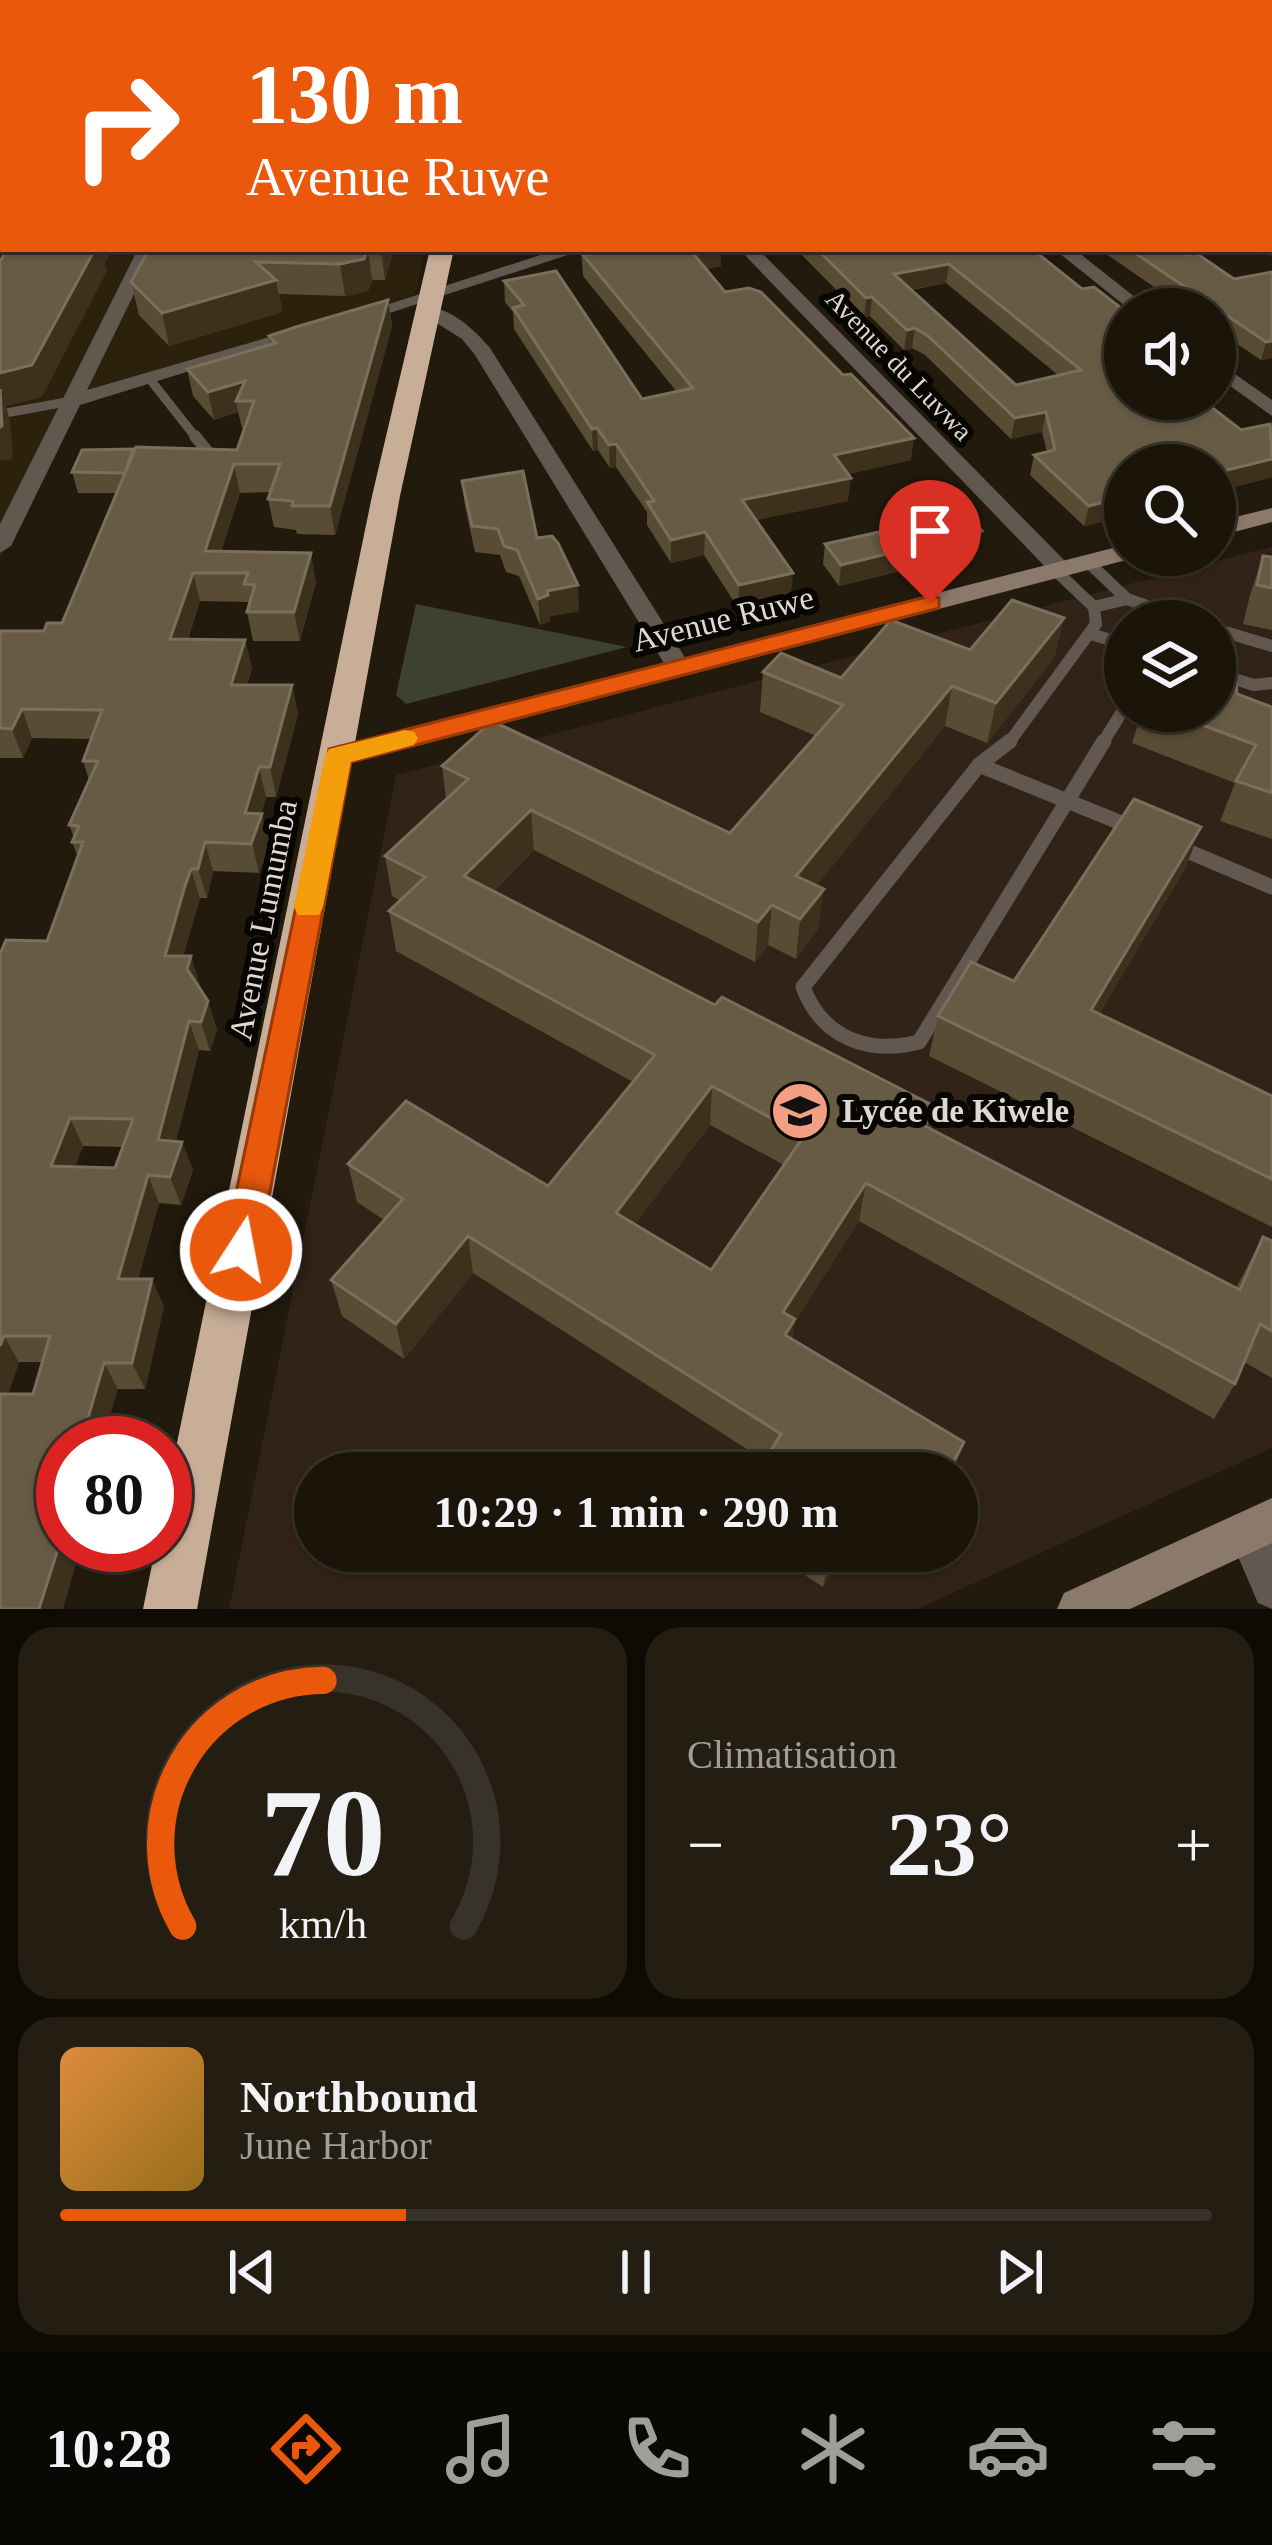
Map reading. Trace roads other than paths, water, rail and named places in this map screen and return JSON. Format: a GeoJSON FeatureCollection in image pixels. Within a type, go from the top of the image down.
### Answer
{"type":"FeatureCollection","features":[{"type":"Feature","properties":{"kind":"highway","name":"Avenue Lumumba"},"geometry":{"type":"LineString","coordinates":[[170,1609],[386,496],[441,252]]}},
{"type":"Feature","properties":{"kind":"street"},"geometry":{"type":"LineString","coordinates":[[0,546],[146,252]]}},
{"type":"Feature","properties":{"kind":"street"},"geometry":{"type":"LineString","coordinates":[[347,320],[433,302],[569,252]]}},
{"type":"Feature","properties":{"kind":"street","name":"Avenue du Luvwa"},"geometry":{"type":"LineString","coordinates":[[751,252],[1069,568]]}},
{"type":"Feature","properties":{"kind":"street"},"geometry":{"type":"LineString","coordinates":[[1067,252],[1114,288]]}},
{"type":"Feature","properties":{"kind":"street"},"geometry":{"type":"LineString","coordinates":[[433,302],[483,352],[679,667]]}},
{"type":"Feature","properties":{"kind":"street"},"geometry":{"type":"LineString","coordinates":[[72,401],[325,326]]}},
{"type":"Feature","properties":{"kind":"street"},"geometry":{"type":"LineString","coordinates":[[1236,382],[1272,410]]}},
{"type":"Feature","properties":{"kind":"street"},"geometry":{"type":"LineString","coordinates":[[1236,524],[1272,515]]}},
{"type":"Feature","properties":{"kind":"street","name":"Avenue Ruwe"},"geometry":{"type":"LineString","coordinates":[[338,756],[1104,559]]}},
{"type":"Feature","properties":{"kind":"street"},"geometry":{"type":"LineString","coordinates":[[1080,1609],[1259,1526],[1272,1589]]}},
{"type":"Feature","properties":{"kind":"lane"},"geometry":{"type":"LineString","coordinates":[[149,378],[215,461]]}},
{"type":"Feature","properties":{"kind":"lane"},"geometry":{"type":"LineString","coordinates":[[0,414],[72,401]]}},
{"type":"Feature","properties":{"kind":"lane"},"geometry":{"type":"LineString","coordinates":[[1069,568],[1127,599]]}},
{"type":"Feature","properties":{"kind":"lane"},"geometry":{"type":"LineString","coordinates":[[1069,568],[1098,616],[1090,634],[1007,746],[979,765],[803,987],[807,1006],[837,1035],[897,1050],[919,1042],[1110,732]]}},
{"type":"Feature","properties":{"kind":"lane"},"geometry":{"type":"LineString","coordinates":[[1094,608],[1127,599]]}},
{"type":"Feature","properties":{"kind":"lane"},"geometry":{"type":"LineString","coordinates":[[1090,634],[1104,638]]}},
{"type":"Feature","properties":{"kind":"lane"},"geometry":{"type":"LineString","coordinates":[[1236,635],[1272,646]]}},
{"type":"Feature","properties":{"kind":"lane"},"geometry":{"type":"LineString","coordinates":[[1236,679],[1254,685],[1272,683]]}},
{"type":"Feature","properties":{"kind":"lane"},"geometry":{"type":"LineString","coordinates":[[979,765],[1151,835]]}},
{"type":"Feature","properties":{"kind":"lane"},"geometry":{"type":"LineString","coordinates":[[1171,844],[1272,887]]}},
{"type":"Feature","properties":{"kind":"place","name":"Lycée de Kiwele"},"geometry":{"type":"Point","coordinates":[800,1111]}}]}
